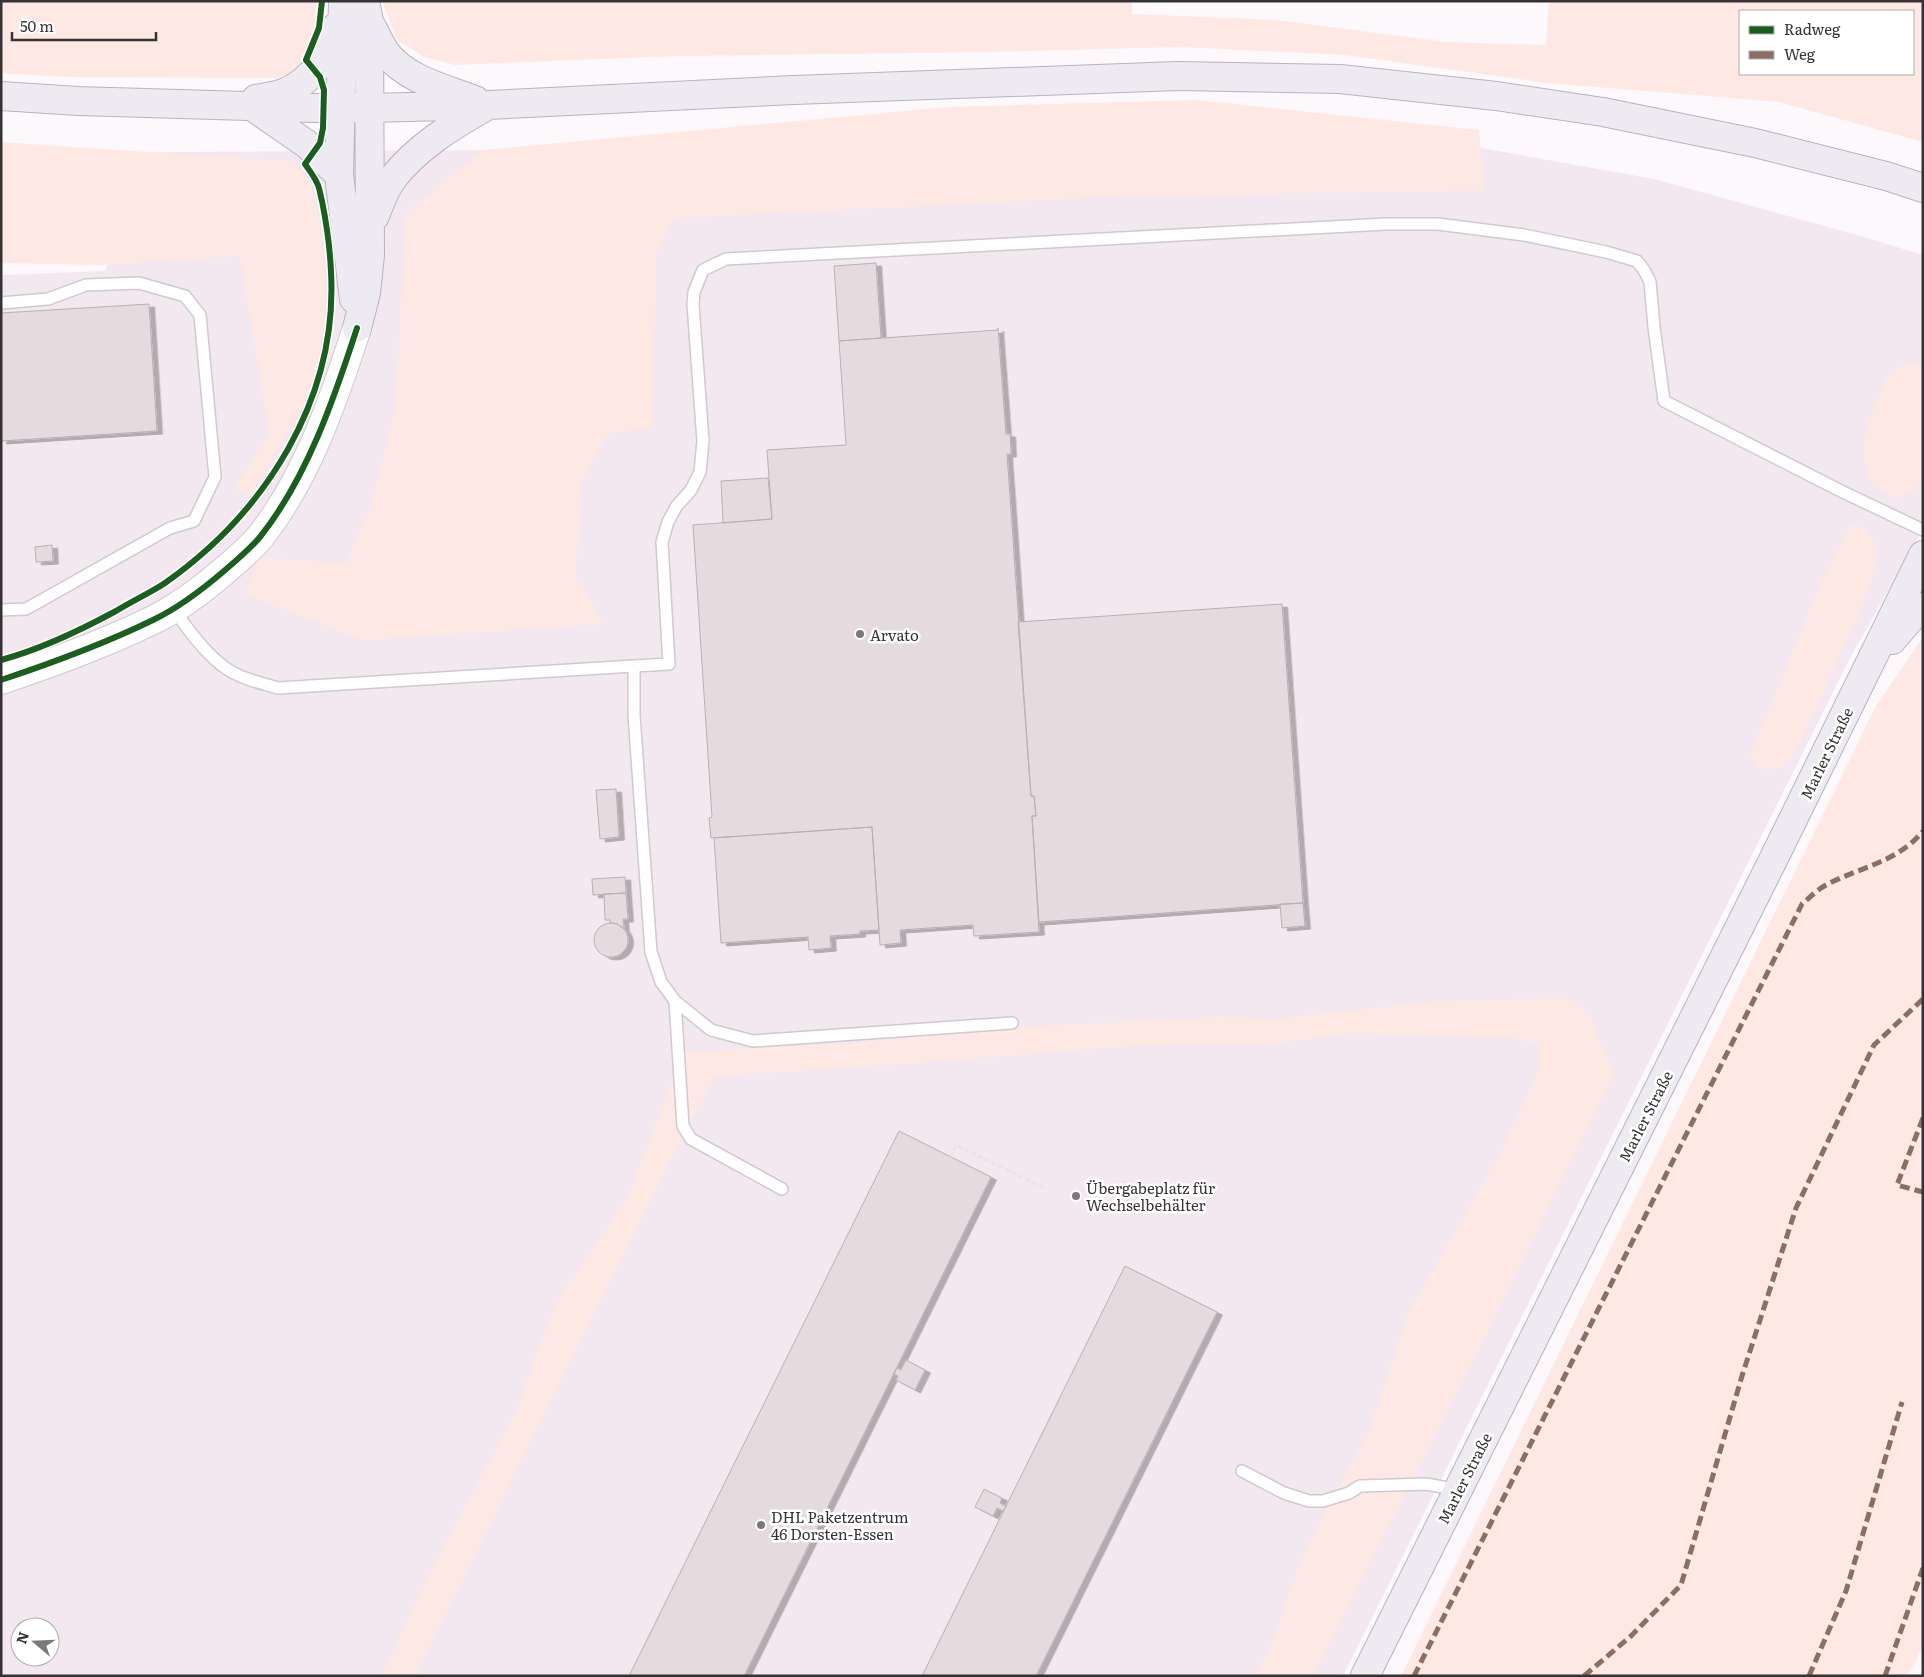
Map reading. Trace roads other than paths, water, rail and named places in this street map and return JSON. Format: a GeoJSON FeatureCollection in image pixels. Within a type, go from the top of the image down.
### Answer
{"type":"FeatureCollection","features":[{"type":"Feature","properties":{"kind":"main road"},"geometry":{"type":"LineString","coordinates":[[218,105],[283,93],[307,79],[315,71],[355,8]]}},
{"type":"Feature","properties":{"kind":"main road"},"geometry":{"type":"LineString","coordinates":[[355,8],[386,52],[406,72],[488,105]]}},
{"type":"Feature","properties":{"kind":"main road"},"geometry":{"type":"LineString","coordinates":[[355,8],[341,108],[339,175],[357,328]]}},
{"type":"Feature","properties":{"kind":"main road"},"geometry":{"type":"LineString","coordinates":[[355,8],[369,108],[370,228],[370,254],[366,293],[357,328]]}},
{"type":"Feature","properties":{"kind":"main road"},"geometry":{"type":"LineString","coordinates":[[1,96],[78,101],[369,108],[488,105],[736,92],[1178,76],[1340,79],[1496,96],[1603,112],[1772,148],[1886,176],[1923,188]]}},
{"type":"Feature","properties":{"kind":"main road"},"geometry":{"type":"LineString","coordinates":[[370,228],[383,193],[393,178],[445,131],[488,105]]}},
{"type":"Feature","properties":{"kind":"main road"},"geometry":{"type":"LineString","coordinates":[[253,106],[308,145],[339,175]]}},
{"type":"Feature","properties":{"kind":"main road","name":"Marler Straße"},"geometry":{"type":"LineString","coordinates":[[1365,1676],[1870,666],[1923,555]]}},
{"type":"Feature","properties":{"kind":"main road"},"geometry":{"type":"LineString","coordinates":[[1870,666],[1911,618],[1923,607]]}},
{"type":"Feature","properties":{"kind":"street"},"geometry":{"type":"LineString","coordinates":[[1,680],[94,646],[153,620],[214,579],[238,559],[260,537],[280,508],[298,476],[327,415],[357,328]]}},
{"type":"Feature","properties":{"kind":"lane"},"geometry":{"type":"LineString","coordinates":[[172,609],[200,644],[227,669],[250,680],[278,688],[669,664],[662,542],[668,522],[676,507],[691,490],[700,472],[703,441],[693,304],[694,292],[703,270],[726,259],[1386,224],[1438,224],[1524,235],[1606,252],[1636,261],[1644,270],[1650,282],[1664,401],[1843,492],[1923,530]]}},
{"type":"Feature","properties":{"kind":"lane"},"geometry":{"type":"LineString","coordinates":[[1,303],[48,299],[86,284],[139,283],[185,296],[200,315],[215,477],[194,521],[170,528],[26,609],[1,610]]}},
{"type":"Feature","properties":{"kind":"lane"},"geometry":{"type":"LineString","coordinates":[[634,666],[634,716],[651,952],[661,982],[675,1002],[711,1030],[754,1041],[1012,1023]]}},
{"type":"Feature","properties":{"kind":"lane"},"geometry":{"type":"LineString","coordinates":[[675,1002],[683,1126],[692,1139],[782,1189]]}},
{"type":"Feature","properties":{"kind":"lane"},"geometry":{"type":"LineString","coordinates":[[1242,1471],[1284,1492],[1308,1501],[1323,1500],[1349,1493],[1360,1486],[1426,1484],[1458,1490]]}},
{"type":"Feature","properties":{"kind":"place","name":"Arvato"},"geometry":{"type":"Point","coordinates":[860,634]}},
{"type":"Feature","properties":{"kind":"place","name":"Übergabeplatz für Wechselbehälter"},"geometry":{"type":"Point","coordinates":[1076,1196]}},
{"type":"Feature","properties":{"kind":"place","name":"DHL Paketzentrum 46 Dorsten-Essen"},"geometry":{"type":"Point","coordinates":[761,1525]}}]}
